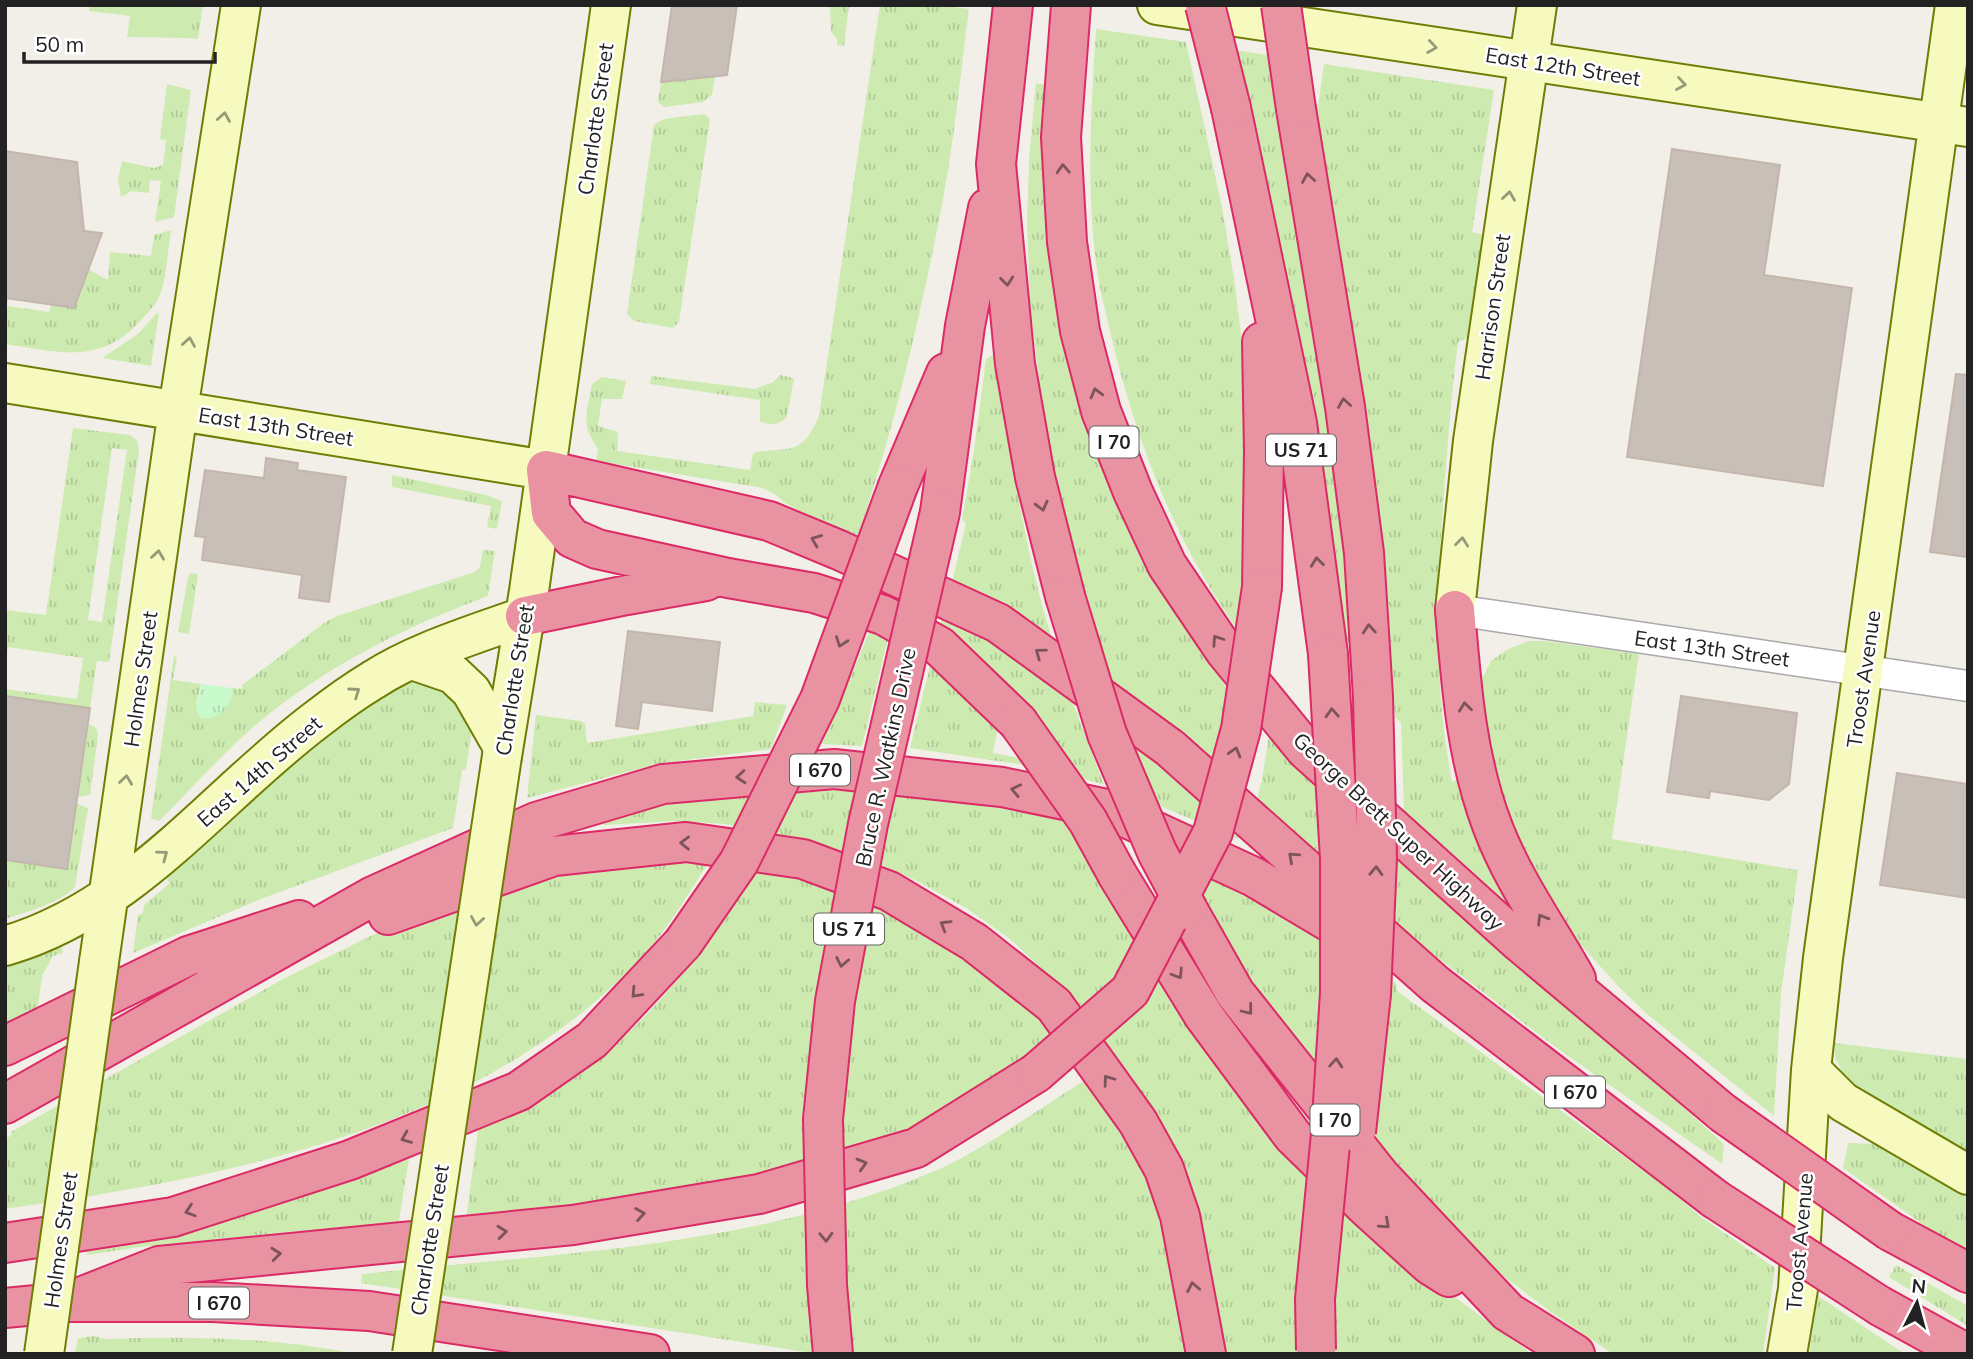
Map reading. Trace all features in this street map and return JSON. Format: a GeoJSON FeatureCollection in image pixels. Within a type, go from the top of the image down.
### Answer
{"type":"FeatureCollection","features":[{"type":"Feature","properties":{"kind":"highway","name":"I 70"},"geometry":{"type":"LineString","coordinates":[[1013,5],[996,164],[1015,363],[1035,477],[1065,596],[1107,734],[1157,852],[1235,993],[1381,1177],[1508,1312],[1575,1354]]}},
{"type":"Feature","properties":{"kind":"highway","name":"George Brett Super Highway"},"geometry":{"type":"LineString","coordinates":[[1071,5],[1061,137],[1067,242],[1080,331],[1101,411],[1133,492],[1167,565],[1224,651],[1306,750],[1518,941],[1723,1113],[1890,1231],[1968,1273]]}},
{"type":"Feature","properties":{"kind":"highway","name":"US 71"},"geometry":{"type":"LineString","coordinates":[[1205,5],[1231,108],[1297,423],[1328,654],[1340,859],[1340,993],[1331,1134],[1315,1299],[1316,1352]]}},
{"type":"Feature","properties":{"kind":"highway"},"geometry":{"type":"LineString","coordinates":[[1281,5],[1349,433],[1364,553],[1373,697],[1377,859],[1371,994],[1356,1139],[1332,1300],[1316,1352]]}},
{"type":"Feature","properties":{"kind":"highway","name":"Bruce R. Watkins Drive"},"geometry":{"type":"LineString","coordinates":[[833,1354],[827,1285],[823,1119],[835,1001],[869,824],[940,512],[965,326],[996,164]]}},
{"type":"Feature","properties":{"kind":"highway"},"geometry":{"type":"LineString","coordinates":[[68,1302],[159,1266],[573,1225],[759,1194],[916,1148],[1036,1073],[1130,991],[1213,832],[1241,729],[1262,587],[1264,451],[1260,248]]}},
{"type":"Feature","properties":{"kind":"highway"},"geometry":{"type":"LineString","coordinates":[[5,1243],[173,1217],[350,1160],[519,1091],[592,1040],[683,943],[739,862],[820,699],[898,486],[965,326]]}},
{"type":"Feature","properties":{"kind":"highway"},"geometry":{"type":"LineString","coordinates":[[1435,984],[1170,748],[998,623],[769,521],[546,470],[551,513],[572,538],[597,549],[729,578],[814,593],[883,615],[939,646],[1018,722],[1088,821],[1117,874],[1204,1016],[1293,1136],[1430,1265],[1508,1312]]}},
{"type":"Feature","properties":{"kind":"highway"},"geometry":{"type":"LineString","coordinates":[[525,616],[683,584],[729,578]]}},
{"type":"Feature","properties":{"kind":"highway"},"geometry":{"type":"LineString","coordinates":[[1455,610],[1468,730],[1479,785],[1492,827],[1520,882],[1588,999]]}},
{"type":"Feature","properties":{"kind":"highway","name":"I 670"},"geometry":{"type":"LineString","coordinates":[[5,1104],[373,896],[536,822],[663,784],[834,769],[1002,787],[1107,809],[1254,877],[1435,984],[1715,1199],[1880,1306],[1967,1354]]}},
{"type":"Feature","properties":{"kind":"highway"},"geometry":{"type":"LineString","coordinates":[[247,969],[419,903],[554,856],[686,842],[803,859],[888,891],[974,942],[1054,1005],[1138,1122],[1164,1169],[1180,1216],[1206,1354]]}},
{"type":"Feature","properties":{"kind":"highway"},"geometry":{"type":"LineString","coordinates":[[5,1046],[188,956],[373,896]]}},
{"type":"Feature","properties":{"kind":"highway","name":"I 670"},"geometry":{"type":"LineString","coordinates":[[5,1308],[68,1302],[213,1302],[369,1311],[650,1354]]}},
{"type":"Feature","properties":{"kind":"highway"},"geometry":{"type":"LineString","coordinates":[[369,1311],[467,1354]]}},
{"type":"Feature","properties":{"kind":"street","name":"Holmes Street"},"geometry":{"type":"LineString","coordinates":[[44,1354],[178,410],[241,5]]}},
{"type":"Feature","properties":{"kind":"street","name":"Charlotte Street"},"geometry":{"type":"LineString","coordinates":[[411,1354],[525,616],[611,5]]}},
{"type":"Feature","properties":{"kind":"street","name":"East 12th Street"},"geometry":{"type":"LineString","coordinates":[[1157,5],[1953,125]]}},
{"type":"Feature","properties":{"kind":"street","name":"Harrison Street"},"geometry":{"type":"LineString","coordinates":[[1455,610],[1473,440],[1536,5]]}},
{"type":"Feature","properties":{"kind":"street","name":"Troost Avenue"},"geometry":{"type":"LineString","coordinates":[[1787,1354],[1798,1289],[1811,1070],[1823,958],[1864,671],[1953,125],[1955,5]]}},
{"type":"Feature","properties":{"kind":"street","name":"East 13th Street"},"geometry":{"type":"LineString","coordinates":[[5,383],[546,470]]}},
{"type":"Feature","properties":{"kind":"street","name":"East 13th Street"},"geometry":{"type":"LineString","coordinates":[[1455,610],[1968,686]]}},
{"type":"Feature","properties":{"kind":"street","name":"East 14th Street"},"geometry":{"type":"LineString","coordinates":[[5,946],[33,938],[109,896],[180,842],[258,767],[316,720],[374,679],[412,660],[525,616]]}},
{"type":"Feature","properties":{"kind":"street"},"geometry":{"type":"LineString","coordinates":[[412,660],[453,674],[471,691],[503,752]]}},
{"type":"Feature","properties":{"kind":"street"},"geometry":{"type":"LineString","coordinates":[[1811,1070],[1843,1102],[1968,1175]]}},
{"type":"Feature","properties":{"kind":"green space"},"geometry":{"type":"Polygon","coordinates":[[[90,5],[187,5],[183,38],[127,37],[130,16],[89,11],[90,5]]]}},
{"type":"Feature","properties":{"kind":"green space"},"geometry":{"type":"Polygon","coordinates":[[[187,5],[203,5],[198,39],[183,38],[187,5]]]}},
{"type":"Feature","properties":{"kind":"green space"},"geometry":{"type":"Polygon","coordinates":[[[830,5],[849,5],[844,46],[837,45],[837,39],[831,32],[830,5]]]}},
{"type":"Feature","properties":{"kind":"green space"},"geometry":{"type":"Polygon","coordinates":[[[880,5],[936,5],[969,9],[950,160],[924,294],[893,419],[856,541],[785,503],[763,488],[596,461],[598,449],[592,440],[586,418],[592,384],[602,377],[626,381],[622,399],[602,399],[598,426],[618,432],[617,451],[750,470],[753,454],[756,452],[794,447],[801,444],[813,429],[819,416],[880,5]]]}},
{"type":"Feature","properties":{"kind":"green space"},"geometry":{"type":"Polygon","coordinates":[[[1096,29],[1186,42],[1222,207],[1248,391],[1243,637],[1197,566],[1161,491],[1132,412],[1110,331],[1097,272],[1091,205],[1091,117],[1096,29]]]}},
{"type":"Feature","properties":{"kind":"green space"},"geometry":{"type":"Polygon","coordinates":[[[1235,50],[1273,56],[1302,223],[1358,651],[1342,636],[1235,50]]]}},
{"type":"Feature","properties":{"kind":"green space"},"geometry":{"type":"Polygon","coordinates":[[[1324,64],[1494,90],[1472,232],[1484,235],[1468,338],[1458,342],[1453,383],[1441,541],[1438,644],[1442,713],[1452,782],[1466,777],[1518,912],[1404,811],[1401,723],[1395,717],[1389,617],[1311,108],[1318,106],[1324,64]]]}},
{"type":"Feature","properties":{"kind":"green space"},"geometry":{"type":"Polygon","coordinates":[[[715,76],[712,95],[703,102],[664,107],[658,102],[661,82],[715,76]]]}},
{"type":"Feature","properties":{"kind":"green space"},"geometry":{"type":"Polygon","coordinates":[[[1036,83],[1045,85],[1045,157],[1136,542],[1173,609],[1233,697],[1217,777],[1116,696],[1091,620],[1065,523],[1046,436],[1030,304],[1027,224],[1029,159],[1036,83]]]}},
{"type":"Feature","properties":{"kind":"green space"},"geometry":{"type":"Polygon","coordinates":[[[167,84],[191,90],[174,217],[155,222],[161,181],[150,180],[149,193],[132,191],[121,197],[118,179],[122,161],[154,168],[163,165],[166,140],[160,139],[167,84]]]}},
{"type":"Feature","properties":{"kind":"green space"},"geometry":{"type":"Polygon","coordinates":[[[704,114],[710,119],[679,322],[673,328],[634,321],[627,314],[654,125],[664,119],[704,114]]]}},
{"type":"Feature","properties":{"kind":"green space"},"geometry":{"type":"Polygon","coordinates":[[[171,230],[161,293],[150,310],[126,335],[94,350],[78,352],[5,344],[5,298],[8,298],[7,306],[49,312],[51,305],[88,269],[108,280],[110,252],[151,256],[154,235],[171,230]]]}},
{"type":"Feature","properties":{"kind":"green space"},"geometry":{"type":"Polygon","coordinates":[[[157,313],[151,366],[102,358],[138,334],[157,313]]]}},
{"type":"Feature","properties":{"kind":"green space"},"geometry":{"type":"Polygon","coordinates":[[[997,353],[1026,539],[1055,648],[952,583],[966,523],[962,520],[986,359],[997,353]]]}},
{"type":"Feature","properties":{"kind":"green space"},"geometry":{"type":"Polygon","coordinates":[[[780,375],[794,378],[787,416],[775,424],[760,421],[760,400],[650,384],[651,376],[755,389],[773,382],[780,375]]]}},
{"type":"Feature","properties":{"kind":"green space"},"geometry":{"type":"Polygon","coordinates":[[[73,428],[130,435],[137,440],[139,450],[109,662],[97,661],[90,708],[5,696],[5,689],[77,699],[83,658],[8,647],[5,662],[5,610],[46,615],[73,428]],[[112,448],[88,620],[102,622],[127,450],[112,448]]]}},
{"type":"Feature","properties":{"kind":"green space"},"geometry":{"type":"Polygon","coordinates":[[[392,475],[486,495],[502,501],[497,529],[487,527],[491,506],[392,487],[392,475]]]}},
{"type":"Feature","properties":{"kind":"green space"},"geometry":{"type":"Polygon","coordinates":[[[483,550],[495,551],[488,596],[393,636],[333,669],[250,730],[159,821],[151,818],[174,656],[177,657],[173,680],[201,684],[196,704],[231,700],[232,688],[242,689],[242,685],[324,623],[337,616],[475,572],[480,567],[483,550]]]}},
{"type":"Feature","properties":{"kind":"green space"},"geometry":{"type":"Polygon","coordinates":[[[189,573],[198,574],[189,634],[178,632],[189,573]]]}},
{"type":"Feature","properties":{"kind":"green space"},"geometry":{"type":"Polygon","coordinates":[[[944,609],[1067,687],[1104,785],[1075,776],[938,634],[944,609]]]}},
{"type":"Feature","properties":{"kind":"green space"},"geometry":{"type":"Polygon","coordinates":[[[871,628],[888,638],[862,746],[822,744],[871,628]]]}},
{"type":"Feature","properties":{"kind":"green space"},"geometry":{"type":"Polygon","coordinates":[[[1529,641],[1639,654],[1612,839],[1798,870],[1781,994],[1774,1116],[1647,1014],[1566,929],[1545,899],[1488,772],[1481,681],[1491,661],[1508,649],[1529,641]]]}},
{"type":"Feature","properties":{"kind":"green space"},"geometry":{"type":"Polygon","coordinates":[[[931,662],[998,727],[993,753],[1024,759],[1031,766],[910,748],[931,662]]]}},
{"type":"Feature","properties":{"kind":"green space"},"geometry":{"type":"Polygon","coordinates":[[[416,679],[462,693],[472,730],[466,769],[462,770],[453,828],[261,899],[133,953],[138,915],[143,913],[144,905],[170,883],[166,878],[299,754],[356,713],[416,679]]]}},
{"type":"Feature","properties":{"kind":"green space"},"geometry":{"type":"Polygon","coordinates":[[[201,684],[232,688],[229,704],[222,712],[201,718],[196,709],[201,684]]]}},
{"type":"Feature","properties":{"kind":"green space"},"geometry":{"type":"Polygon","coordinates":[[[755,702],[787,705],[771,749],[662,763],[527,798],[536,715],[581,721],[585,724],[587,743],[753,716],[755,702]]]}},
{"type":"Feature","properties":{"kind":"green space"},"geometry":{"type":"Polygon","coordinates":[[[88,724],[96,728],[98,734],[90,795],[77,797],[88,724]]]}},
{"type":"Feature","properties":{"kind":"green space"},"geometry":{"type":"Polygon","coordinates":[[[1130,735],[1244,832],[1238,839],[1158,805],[1130,735]]]}},
{"type":"Feature","properties":{"kind":"green space"},"geometry":{"type":"Polygon","coordinates":[[[1269,735],[1320,789],[1322,864],[1255,805],[1269,735]]]}},
{"type":"Feature","properties":{"kind":"green space"},"geometry":{"type":"Polygon","coordinates":[[[810,786],[911,788],[1065,816],[1410,1264],[1532,1354],[1221,1354],[1217,1308],[1194,1205],[1147,1103],[1085,1009],[1010,939],[966,908],[917,881],[829,847],[724,824],[678,821],[604,825],[602,817],[668,800],[810,786]]]}},
{"type":"Feature","properties":{"kind":"green space"},"geometry":{"type":"Polygon","coordinates":[[[76,803],[88,808],[75,887],[52,902],[5,919],[5,860],[67,869],[76,803]]]}},
{"type":"Feature","properties":{"kind":"green space"},"geometry":{"type":"Polygon","coordinates":[[[1393,855],[1724,1144],[1722,1164],[1554,1046],[1392,921],[1393,855]]]}},
{"type":"Feature","properties":{"kind":"green space"},"geometry":{"type":"Polygon","coordinates":[[[712,856],[681,906],[646,952],[583,1012],[511,1062],[433,1102],[350,1134],[264,1160],[177,1180],[5,1209],[5,1139],[12,1135],[11,1132],[285,978],[383,930],[527,874],[712,856]]]}},
{"type":"Feature","properties":{"kind":"green space"},"geometry":{"type":"Polygon","coordinates":[[[1183,857],[1277,904],[1396,983],[1397,991],[1663,1185],[1700,1216],[1775,1268],[1763,1354],[1613,1354],[1506,1278],[1446,1225],[1312,1074],[1242,969],[1183,857]]]}},
{"type":"Feature","properties":{"kind":"green space"},"geometry":{"type":"Polygon","coordinates":[[[761,865],[874,899],[951,941],[1062,1037],[925,1130],[758,1183],[466,1220],[478,1130],[572,1076],[625,1036],[688,967],[761,865]]]}},
{"type":"Feature","properties":{"kind":"green space"},"geometry":{"type":"Polygon","coordinates":[[[61,945],[63,953],[53,956],[42,976],[38,1007],[5,1025],[5,964],[61,945]]]}},
{"type":"Feature","properties":{"kind":"green space"},"geometry":{"type":"Polygon","coordinates":[[[1834,1043],[1968,1059],[1968,1163],[1847,1082],[1835,1057],[1834,1043]]]}},
{"type":"Feature","properties":{"kind":"green space"},"geometry":{"type":"Polygon","coordinates":[[[1094,1075],[1124,1124],[1162,1207],[1190,1354],[818,1354],[361,1283],[362,1274],[579,1253],[722,1232],[862,1198],[952,1163],[1094,1075]]]}},
{"type":"Feature","properties":{"kind":"green space"},"geometry":{"type":"Polygon","coordinates":[[[1848,1143],[1878,1144],[1968,1197],[1968,1252],[1931,1230],[1843,1168],[1848,1143]]]}},
{"type":"Feature","properties":{"kind":"green space"},"geometry":{"type":"Polygon","coordinates":[[[409,1159],[398,1226],[318,1234],[317,1230],[297,1231],[87,1255],[89,1241],[232,1215],[324,1190],[409,1159]]]}},
{"type":"Feature","properties":{"kind":"green space"},"geometry":{"type":"Polygon","coordinates":[[[1896,1265],[1968,1306],[1968,1326],[1889,1277],[1896,1265]]]}},
{"type":"Feature","properties":{"kind":"green space"},"geometry":{"type":"Polygon","coordinates":[[[1818,1296],[1905,1354],[1809,1354],[1818,1296]]]}},
{"type":"Feature","properties":{"kind":"green space"},"geometry":{"type":"Polygon","coordinates":[[[95,1336],[105,1339],[200,1338],[263,1341],[356,1354],[75,1354],[78,1338],[95,1336]]]}},
{"type":"Feature","properties":{"kind":"building"},"geometry":{"type":"Polygon","coordinates":[[[672,5],[737,5],[727,75],[661,82],[672,5]]]}},
{"type":"Feature","properties":{"kind":"building"},"geometry":{"type":"Polygon","coordinates":[[[1672,149],[1780,165],[1764,275],[1852,288],[1823,486],[1627,457],[1672,149]]]}},
{"type":"Feature","properties":{"kind":"building"},"geometry":{"type":"Polygon","coordinates":[[[5,151],[77,162],[84,231],[102,233],[74,308],[5,298],[5,151]]]}},
{"type":"Feature","properties":{"kind":"building"},"geometry":{"type":"Polygon","coordinates":[[[1956,374],[1968,375],[1968,557],[1930,552],[1956,374]]]}},
{"type":"Feature","properties":{"kind":"building"},"geometry":{"type":"Polygon","coordinates":[[[266,458],[298,463],[297,470],[346,477],[329,602],[299,598],[302,575],[202,560],[205,537],[195,536],[205,470],[264,478],[266,458]]]}},
{"type":"Feature","properties":{"kind":"building"},"geometry":{"type":"Polygon","coordinates":[[[628,631],[720,642],[712,711],[642,702],[638,729],[616,726],[628,631]]]}},
{"type":"Feature","properties":{"kind":"building"},"geometry":{"type":"Polygon","coordinates":[[[5,696],[90,708],[67,869],[5,860],[5,696]]]}},
{"type":"Feature","properties":{"kind":"building"},"geometry":{"type":"Polygon","coordinates":[[[1681,696],[1797,713],[1789,784],[1769,800],[1710,791],[1709,798],[1667,792],[1681,696]]]}},
{"type":"Feature","properties":{"kind":"building"},"geometry":{"type":"Polygon","coordinates":[[[1897,773],[1968,784],[1968,898],[1880,885],[1897,773]]]}}]}
